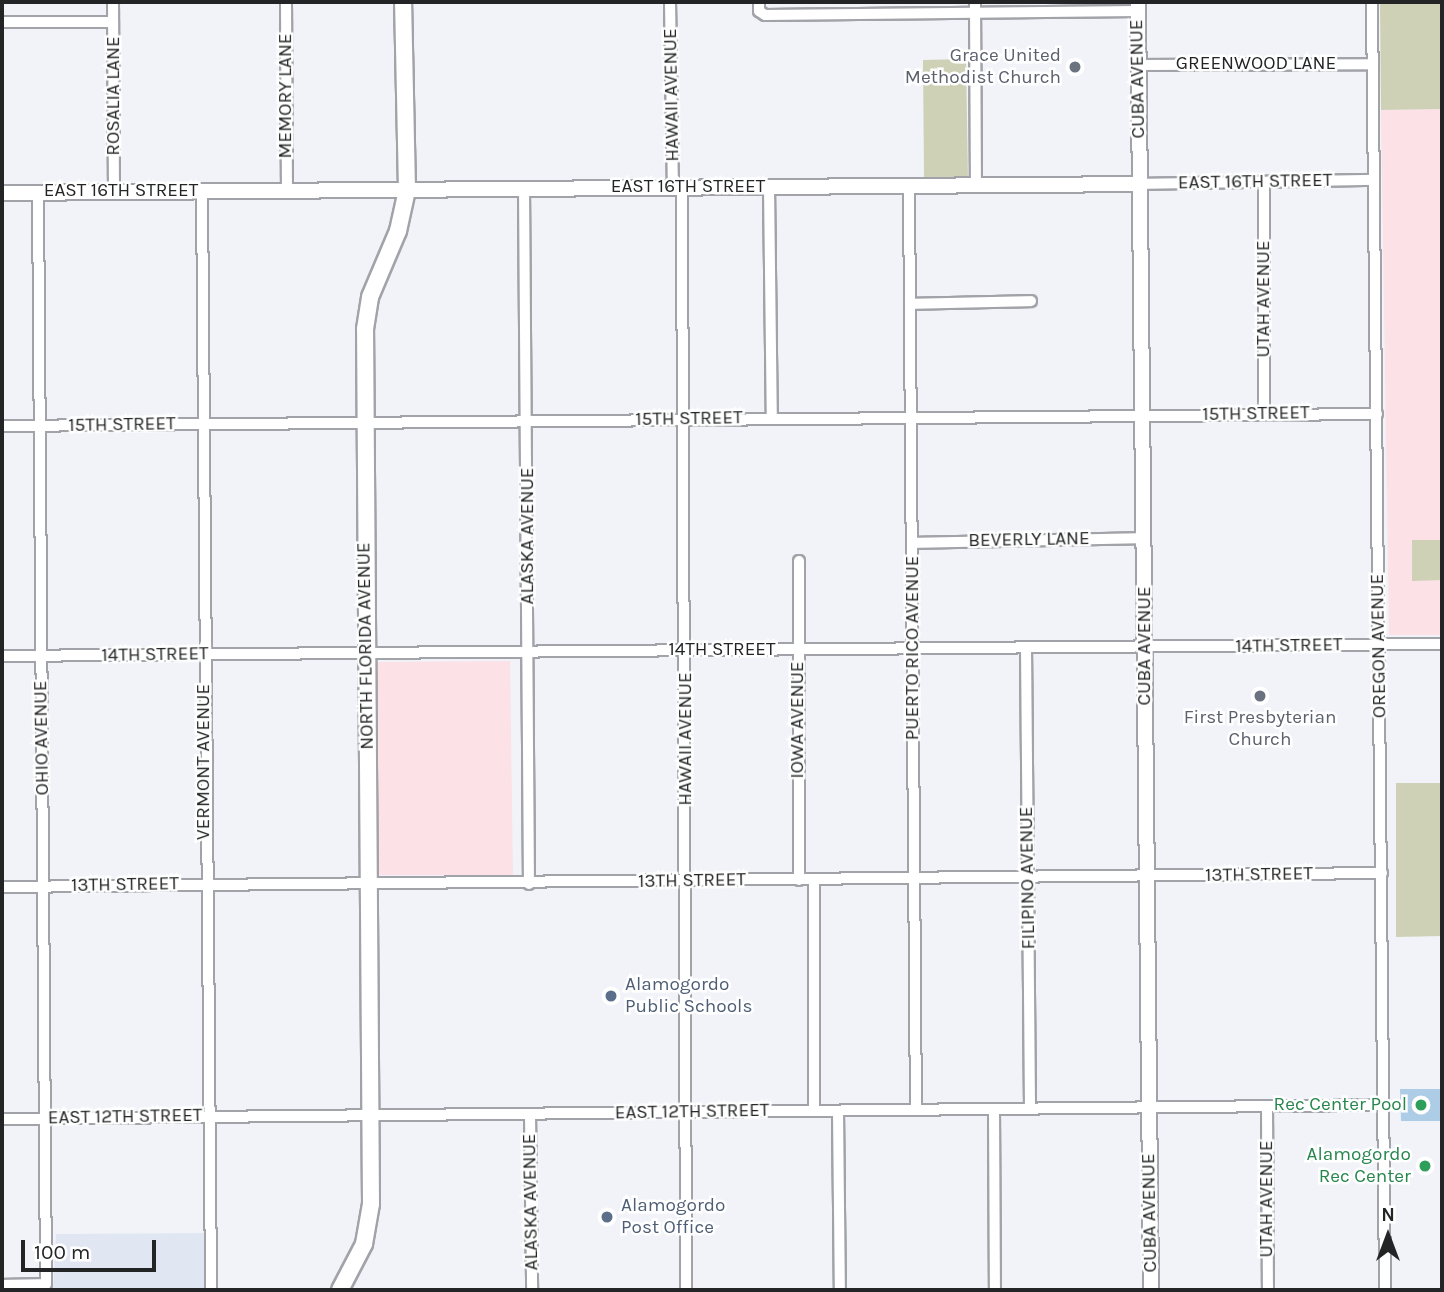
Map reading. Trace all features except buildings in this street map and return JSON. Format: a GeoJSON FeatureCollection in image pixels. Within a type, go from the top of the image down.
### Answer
{"type":"FeatureCollection","features":[{"type":"Feature","properties":{"kind":"main road","name":"NORTH FLORIDA AVENUE"},"geometry":{"type":"LineString","coordinates":[[340,1290],[364,1244],[369,1217],[372,1114],[365,653],[365,329],[370,297],[398,231],[407,191],[403,2]]}},
{"type":"Feature","properties":{"kind":"street","name":"ROSALIA LANE"},"geometry":{"type":"LineString","coordinates":[[113,2],[114,191]]}},
{"type":"Feature","properties":{"kind":"street","name":"MEMORY LANE"},"geometry":{"type":"LineString","coordinates":[[286,2],[287,189]]}},
{"type":"Feature","properties":{"kind":"street","name":"HAWAII AVENUE"},"geometry":{"type":"LineString","coordinates":[[670,2],[685,419],[686,1290]]}},
{"type":"Feature","properties":{"kind":"street"},"geometry":{"type":"LineString","coordinates":[[759,2],[760,11],[765,15],[976,14],[1138,6]]}},
{"type":"Feature","properties":{"kind":"street"},"geometry":{"type":"LineString","coordinates":[[975,2],[976,185]]}},
{"type":"Feature","properties":{"kind":"street","name":"OREGON AVENUE"},"geometry":{"type":"LineString","coordinates":[[1372,2],[1382,873],[1381,1105],[1385,1290]]}},
{"type":"Feature","properties":{"kind":"street","name":"CUBA AVENUE"},"geometry":{"type":"LineString","coordinates":[[1138,6],[1151,1290]]}},
{"type":"Feature","properties":{"kind":"street"},"geometry":{"type":"LineString","coordinates":[[2,22],[113,22]]}},
{"type":"Feature","properties":{"kind":"street","name":"GREENWOOD LANE"},"geometry":{"type":"LineString","coordinates":[[1138,65],[1373,64]]}},
{"type":"Feature","properties":{"kind":"street","name":"EAST 16TH STREET"},"geometry":{"type":"LineString","coordinates":[[2,193],[287,189],[407,191],[909,187],[1374,180]]}},
{"type":"Feature","properties":{"kind":"street","name":"UTAH AVENUE"},"geometry":{"type":"LineString","coordinates":[[1264,183],[1264,414]]}},
{"type":"Feature","properties":{"kind":"street"},"geometry":{"type":"LineString","coordinates":[[769,187],[772,417]]}},
{"type":"Feature","properties":{"kind":"street","name":"PUERTO RICO AVENUE"},"geometry":{"type":"LineString","coordinates":[[909,187],[916,1110]]}},
{"type":"Feature","properties":{"kind":"street","name":"ALASKA AVENUE"},"geometry":{"type":"LineString","coordinates":[[524,188],[529,884]]}},
{"type":"Feature","properties":{"kind":"street","name":"VERMONT AVENUE"},"geometry":{"type":"LineString","coordinates":[[202,191],[205,883],[211,1290]]}},
{"type":"Feature","properties":{"kind":"street","name":"OHIO AVENUE"},"geometry":{"type":"LineString","coordinates":[[2,1285],[46,1284],[38,192]]}},
{"type":"Feature","properties":{"kind":"street"},"geometry":{"type":"LineString","coordinates":[[909,304],[1031,301]]}},
{"type":"Feature","properties":{"kind":"street","name":"15TH STREET"},"geometry":{"type":"LineString","coordinates":[[2,426],[772,417],[1377,414]]}},
{"type":"Feature","properties":{"kind":"street","name":"BEVERLY LANE"},"geometry":{"type":"LineString","coordinates":[[913,543],[1144,538]]}},
{"type":"Feature","properties":{"kind":"street","name":"IOWA AVENUE"},"geometry":{"type":"LineString","coordinates":[[799,561],[799,880]]}},
{"type":"Feature","properties":{"kind":"street","name":"14TH STREET"},"geometry":{"type":"LineString","coordinates":[[2,656],[1442,644]]}},
{"type":"Feature","properties":{"kind":"street","name":"FILIPINO AVENUE"},"geometry":{"type":"LineString","coordinates":[[1026,647],[1030,1109]]}},
{"type":"Feature","properties":{"kind":"street","name":"13TH STREET"},"geometry":{"type":"LineString","coordinates":[[2,887],[205,883],[529,884],[1382,873]]}},
{"type":"Feature","properties":{"kind":"street"},"geometry":{"type":"LineString","coordinates":[[814,879],[814,1111]]}},
{"type":"Feature","properties":{"kind":"street","name":"EAST 12TH STREET"},"geometry":{"type":"LineString","coordinates":[[2,1119],[1381,1105]]}},
{"type":"Feature","properties":{"kind":"street","name":"UTAH AVENUE"},"geometry":{"type":"LineString","coordinates":[[1267,1107],[1268,1290]]}},
{"type":"Feature","properties":{"kind":"street"},"geometry":{"type":"LineString","coordinates":[[838,1111],[840,1290]]}},
{"type":"Feature","properties":{"kind":"street"},"geometry":{"type":"LineString","coordinates":[[994,1111],[995,1290]]}},
{"type":"Feature","properties":{"kind":"street","name":"ALASKA AVENUE"},"geometry":{"type":"LineString","coordinates":[[530,1115],[532,1290]]}},
{"type":"Feature","properties":{"kind":"shaded area"},"geometry":{"type":"Polygon","coordinates":[[[1442,109],[1442,635],[1389,635],[1381,110],[1442,109]]]}},
{"type":"Feature","properties":{"kind":"shaded area"},"geometry":{"type":"Polygon","coordinates":[[[510,661],[513,875],[379,875],[376,662],[510,661]]]}},
{"type":"Feature","properties":{"kind":"shaded area"},"geometry":{"type":"Polygon","coordinates":[[[208,1233],[208,1290],[53,1290],[56,1234],[208,1233]]]}},
{"type":"Feature","properties":{"kind":"green space"},"geometry":{"type":"Polygon","coordinates":[[[1380,2],[1442,2],[1442,109],[1381,110],[1380,2]]]}},
{"type":"Feature","properties":{"kind":"green space"},"geometry":{"type":"Polygon","coordinates":[[[966,59],[968,178],[924,178],[923,60],[966,59]]]}},
{"type":"Feature","properties":{"kind":"green space"},"geometry":{"type":"Polygon","coordinates":[[[1412,540],[1442,540],[1442,580],[1412,581],[1412,540]]]}},
{"type":"Feature","properties":{"kind":"green space"},"geometry":{"type":"Polygon","coordinates":[[[1396,783],[1442,783],[1442,936],[1396,937],[1396,783]]]}},
{"type":"Feature","properties":{"kind":"water","name":"Rec Center Pool"},"geometry":{"type":"Polygon","coordinates":[[[1400,1089],[1442,1089],[1442,1121],[1401,1121],[1400,1089]]]}},
{"type":"Feature","properties":{"kind":"place","name":"Grace United Methodist Church"},"geometry":{"type":"Point","coordinates":[1075,67]}},
{"type":"Feature","properties":{"kind":"place","name":"First Presbyterian Church"},"geometry":{"type":"Point","coordinates":[1260,696]}},
{"type":"Feature","properties":{"kind":"place","name":"Alamogordo Public Schools"},"geometry":{"type":"Point","coordinates":[611,996]}},
{"type":"Feature","properties":{"kind":"place","name":"Rec Center Pool"},"geometry":{"type":"Point","coordinates":[1421,1105]}},
{"type":"Feature","properties":{"kind":"place","name":"Alamogordo Rec Center"},"geometry":{"type":"Point","coordinates":[1425,1166]}},
{"type":"Feature","properties":{"kind":"place","name":"Alamogordo Post Office"},"geometry":{"type":"Point","coordinates":[607,1217]}}]}
